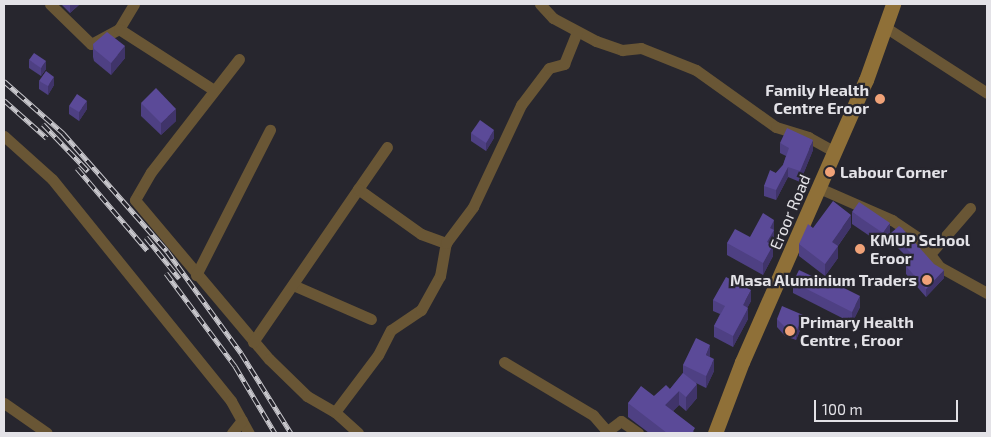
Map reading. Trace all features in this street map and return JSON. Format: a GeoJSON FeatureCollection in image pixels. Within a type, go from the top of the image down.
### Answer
{"type":"FeatureCollection","features":[{"type":"Feature","properties":{"kind":"main road","name":"Eroor Road"},"geometry":{"type":"LineString","coordinates":[[715,433],[742,362],[835,152],[893,4]]}},
{"type":"Feature","properties":{"kind":"street"},"geometry":{"type":"LineString","coordinates":[[50,4],[91,44],[119,29],[134,4]]}},
{"type":"Feature","properties":{"kind":"street"},"geometry":{"type":"LineString","coordinates":[[540,4],[553,18],[577,32],[622,50],[641,48],[696,70],[776,127],[808,137],[835,152]]}},
{"type":"Feature","properties":{"kind":"street"},"geometry":{"type":"LineString","coordinates":[[885,27],[987,93]]}},
{"type":"Feature","properties":{"kind":"street"},"geometry":{"type":"LineString","coordinates":[[119,29],[214,90]]}},
{"type":"Feature","properties":{"kind":"street"},"geometry":{"type":"LineString","coordinates":[[335,412],[378,355],[391,330],[421,310],[440,276],[446,243],[473,206],[521,105],[549,68],[564,64],[577,32]]}},
{"type":"Feature","properties":{"kind":"street"},"geometry":{"type":"LineString","coordinates":[[239,59],[151,172],[135,200],[253,342],[307,396],[335,412],[358,433]]}},
{"type":"Feature","properties":{"kind":"street"},"geometry":{"type":"LineString","coordinates":[[196,275],[270,130]]}},
{"type":"Feature","properties":{"kind":"street"},"geometry":{"type":"LineString","coordinates":[[4,136],[52,179],[231,401],[249,433]]}},
{"type":"Feature","properties":{"kind":"street"},"geometry":{"type":"LineString","coordinates":[[253,342],[387,147]]}},
{"type":"Feature","properties":{"kind":"street"},"geometry":{"type":"LineString","coordinates":[[819,188],[892,220],[917,237],[940,267],[985,287]]}},
{"type":"Feature","properties":{"kind":"street"},"geometry":{"type":"LineString","coordinates":[[358,189],[421,234],[446,243]]}},
{"type":"Feature","properties":{"kind":"street"},"geometry":{"type":"LineString","coordinates":[[930,254],[970,208]]}},
{"type":"Feature","properties":{"kind":"street"},"geometry":{"type":"LineString","coordinates":[[293,285],[371,319]]}},
{"type":"Feature","properties":{"kind":"street"},"geometry":{"type":"LineString","coordinates":[[504,362],[593,415],[606,432],[621,421],[638,433]]}},
{"type":"Feature","properties":{"kind":"street"},"geometry":{"type":"LineString","coordinates":[[4,403],[47,433]]}},
{"type":"Feature","properties":{"kind":"street"},"geometry":{"type":"LineString","coordinates":[[232,433],[242,420]]}},
{"type":"Feature","properties":{"kind":"building"},"geometry":{"type":"Polygon","coordinates":[[[107,32],[125,46],[111,63],[94,49],[93,44],[107,32]]]}},
{"type":"Feature","properties":{"kind":"building"},"geometry":{"type":"Polygon","coordinates":[[[34,53],[46,61],[41,68],[29,60],[34,53]]]}},
{"type":"Feature","properties":{"kind":"building"},"geometry":{"type":"Polygon","coordinates":[[[46,71],[54,77],[48,86],[39,81],[46,71]]]}},
{"type":"Feature","properties":{"kind":"building"},"geometry":{"type":"Polygon","coordinates":[[[156,88],[176,109],[161,123],[141,103],[156,88]]]}},
{"type":"Feature","properties":{"kind":"building"},"geometry":{"type":"Polygon","coordinates":[[[77,94],[87,101],[79,112],[69,106],[77,94]]]}},
{"type":"Feature","properties":{"kind":"building"},"geometry":{"type":"Polygon","coordinates":[[[480,120],[494,130],[486,143],[471,133],[480,120]]]}},
{"type":"Feature","properties":{"kind":"building"},"geometry":{"type":"Polygon","coordinates":[[[787,128],[813,140],[800,171],[788,167],[776,190],[764,186],[770,170],[776,173],[783,165],[789,148],[780,143],[787,128]]]}},
{"type":"Feature","properties":{"kind":"building"},"geometry":{"type":"Polygon","coordinates":[[[833,201],[851,215],[832,242],[838,246],[825,264],[799,244],[808,224],[813,228],[833,201]]]}},
{"type":"Feature","properties":{"kind":"building"},"geometry":{"type":"Polygon","coordinates":[[[859,202],[890,223],[883,233],[852,212],[859,202]]]}},
{"type":"Feature","properties":{"kind":"building"},"geometry":{"type":"Polygon","coordinates":[[[763,213],[774,220],[770,228],[774,230],[767,242],[773,245],[763,263],[727,243],[735,229],[750,237],[763,213]]]}},
{"type":"Feature","properties":{"kind":"building"},"geometry":{"type":"Polygon","coordinates":[[[899,226],[934,264],[944,270],[926,289],[906,266],[914,256],[891,233],[899,226]]]}},
{"type":"Feature","properties":{"kind":"building"},"geometry":{"type":"Polygon","coordinates":[[[799,270],[816,278],[818,275],[860,296],[852,312],[793,282],[799,270]]]}},
{"type":"Feature","properties":{"kind":"building"},"geometry":{"type":"Polygon","coordinates":[[[726,277],[751,290],[743,305],[748,308],[733,336],[714,326],[725,306],[713,300],[726,277]]]}},
{"type":"Feature","properties":{"kind":"building"},"geometry":{"type":"Polygon","coordinates":[[[782,306],[803,315],[796,332],[785,327],[777,319],[782,306]]]}},
{"type":"Feature","properties":{"kind":"building"},"geometry":{"type":"Polygon","coordinates":[[[696,338],[710,345],[706,355],[714,359],[706,376],[683,365],[696,338]]]}},
{"type":"Feature","properties":{"kind":"building"},"geometry":{"type":"Polygon","coordinates":[[[683,373],[697,384],[686,397],[679,391],[665,405],[695,428],[692,433],[667,433],[628,403],[641,386],[654,396],[666,385],[670,389],[683,373]]]}},
{"type":"Feature","properties":{"kind":"railway"},"geometry":{"type":"LineString","coordinates":[[4,81],[63,133],[167,251],[241,353],[291,433]]}},
{"type":"Feature","properties":{"kind":"railway"},"geometry":{"type":"LineString","coordinates":[[4,100],[47,138]]}},
{"type":"Feature","properties":{"kind":"railway"},"geometry":{"type":"LineString","coordinates":[[43,124],[88,171]]}},
{"type":"Feature","properties":{"kind":"railway"},"geometry":{"type":"LineString","coordinates":[[77,168],[147,250]]}},
{"type":"Feature","properties":{"kind":"railway"},"geometry":{"type":"LineString","coordinates":[[146,237],[179,278]]}},
{"type":"Feature","properties":{"kind":"railway"},"geometry":{"type":"LineString","coordinates":[[166,273],[235,366],[275,433]]}},
{"type":"Feature","properties":{"kind":"place","name":"Family Health Centre Eroor"},"geometry":{"type":"Point","coordinates":[880,99]}},
{"type":"Feature","properties":{"kind":"place","name":"Labour Corner"},"geometry":{"type":"Point","coordinates":[830,172]}},
{"type":"Feature","properties":{"kind":"place","name":"KMUP School Eroor"},"geometry":{"type":"Point","coordinates":[860,249]}},
{"type":"Feature","properties":{"kind":"place","name":"Masa Aluminium Traders"},"geometry":{"type":"Point","coordinates":[927,280]}},
{"type":"Feature","properties":{"kind":"place","name":"Primary Health Centre , Eroor"},"geometry":{"type":"Point","coordinates":[790,331]}}]}
